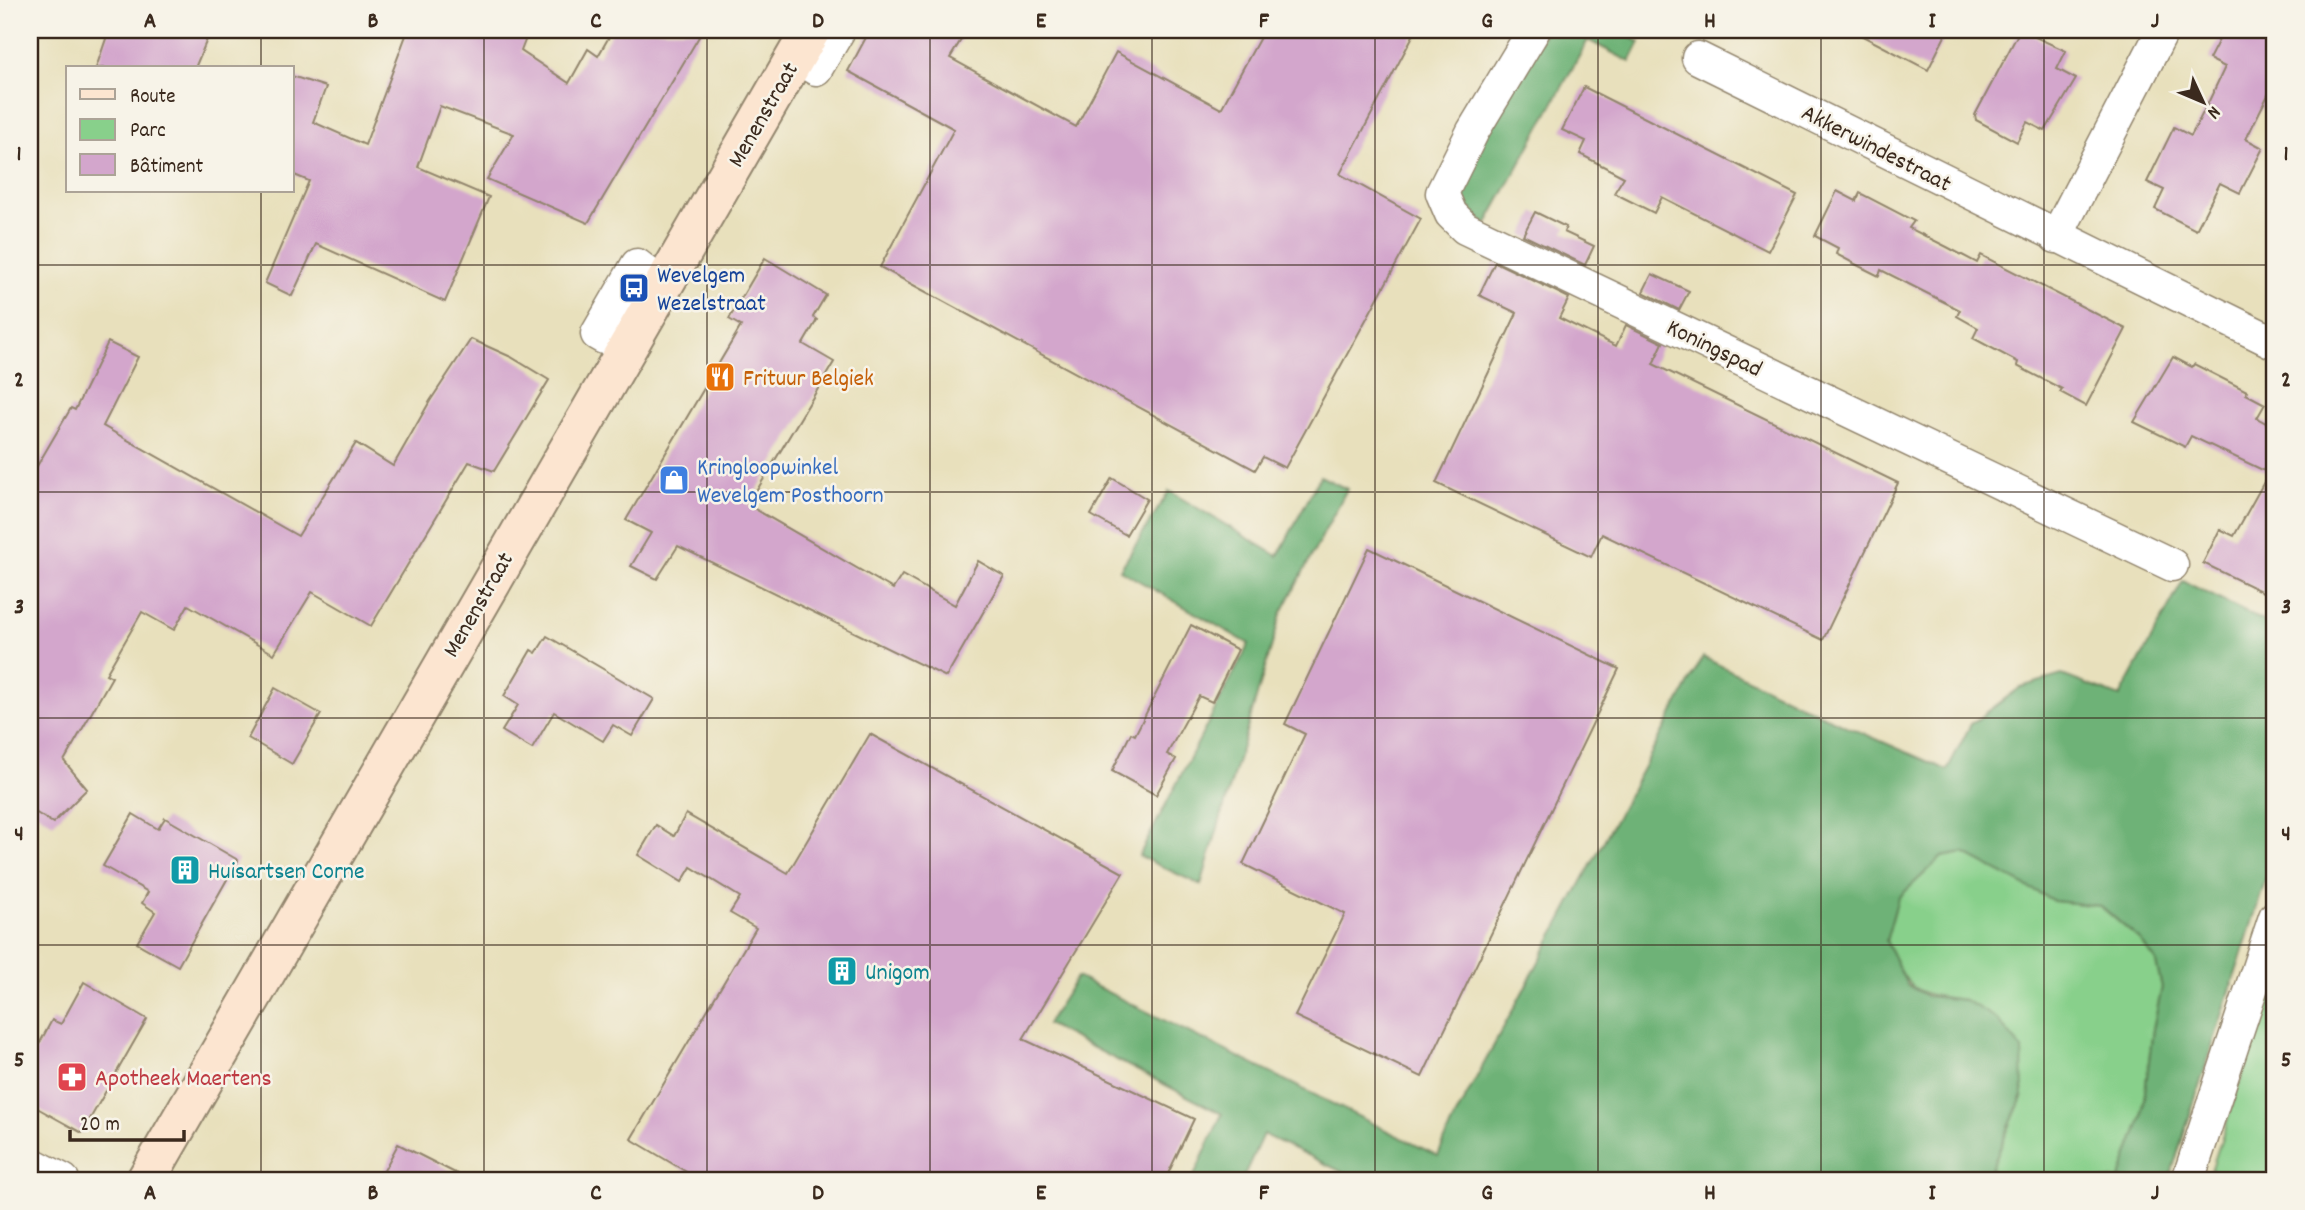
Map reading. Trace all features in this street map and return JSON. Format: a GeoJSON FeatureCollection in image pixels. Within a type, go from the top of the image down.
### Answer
{"type":"FeatureCollection","features":[{"type":"Feature","properties":{"kind":"main road","name":"Menenstraat"},"geometry":{"type":"LineString","coordinates":[[146,1180],[811,30]]}},
{"type":"Feature","properties":{"kind":"street"},"geometry":{"type":"LineString","coordinates":[[825,30],[806,63],[816,69],[839,30]]}},
{"type":"Feature","properties":{"kind":"street","name":"Koningspad"},"geometry":{"type":"LineString","coordinates":[[1534,30],[1473,131],[1442,193],[1451,214],[1465,228],[2172,565]]}},
{"type":"Feature","properties":{"kind":"street"},"geometry":{"type":"LineString","coordinates":[[2056,237],[2163,30]]}},
{"type":"Feature","properties":{"kind":"street","name":"Akkerwindestraat"},"geometry":{"type":"LineString","coordinates":[[1698,58],[2275,343]]}},
{"type":"Feature","properties":{"kind":"street"},"geometry":{"type":"LineString","coordinates":[[2188,1180],[2275,917]]}},
{"type":"Feature","properties":{"kind":"street"},"geometry":{"type":"LineString","coordinates":[[30,1163],[63,1180]]}},
{"type":"Feature","properties":{"kind":"green space"},"geometry":{"type":"Polygon","coordinates":[[[1546,30],[1614,30],[1640,42],[1630,62],[1588,40],[1486,225],[1460,199],[1457,183],[1546,30]]]}},
{"type":"Feature","properties":{"kind":"green space"},"geometry":{"type":"Polygon","coordinates":[[[1320,476],[1347,489],[1281,614],[1201,885],[1139,856],[1249,644],[1120,570],[1169,491],[1278,556],[1320,476]]]}},
{"type":"Feature","properties":{"kind":"green space"},"geometry":{"type":"Polygon","coordinates":[[[2183,581],[2275,627],[2275,851],[2169,1180],[2119,1180],[2142,1116],[2153,1029],[2162,987],[2155,959],[2140,940],[2101,906],[2054,901],[1964,853],[1942,857],[1898,898],[1886,941],[1907,985],[1927,996],[1965,1000],[1997,1019],[2022,1049],[2023,1095],[1986,1180],[1359,1180],[1263,1134],[1242,1180],[1192,1180],[1222,1114],[1047,1024],[1077,977],[1438,1156],[1451,1125],[1703,657],[1819,714],[1947,770],[1971,724],[2021,687],[2062,675],[2120,697],[2183,581]]]}},
{"type":"Feature","properties":{"kind":"green space"},"geometry":{"type":"Polygon","coordinates":[[[1964,853],[2054,901],[2100,906],[2140,940],[2155,959],[2162,987],[2153,1029],[2142,1116],[2119,1180],[1986,1180],[2023,1095],[1965,1000],[1932,995],[1913,987],[1900,970],[1886,941],[1898,898],[1942,857],[1964,853]]]}},
{"type":"Feature","properties":{"kind":"green space"},"geometry":{"type":"Polygon","coordinates":[[[2275,975],[2275,1180],[2208,1180],[2275,975]]]}},
{"type":"Feature","properties":{"kind":"building"},"geometry":{"type":"Polygon","coordinates":[[[109,30],[211,30],[196,66],[97,66],[109,30]]]}},
{"type":"Feature","properties":{"kind":"building"},"geometry":{"type":"Polygon","coordinates":[[[408,30],[529,30],[521,51],[569,83],[588,49],[598,56],[613,30],[703,30],[588,223],[487,179],[514,134],[440,106],[418,167],[489,197],[445,302],[316,244],[292,296],[265,283],[309,181],[294,175],[294,77],[326,87],[313,122],[365,145],[408,30]]]}},
{"type":"Feature","properties":{"kind":"building"},"geometry":{"type":"Polygon","coordinates":[[[870,30],[967,30],[950,58],[1076,127],[1116,52],[1221,109],[1264,30],[1416,30],[1340,174],[1421,219],[1285,468],[1263,457],[1255,470],[880,267],[954,129],[848,71],[870,30]]]}},
{"type":"Feature","properties":{"kind":"building"},"geometry":{"type":"Polygon","coordinates":[[[1851,30],[1948,30],[1928,70],[1851,30]]]}},
{"type":"Feature","properties":{"kind":"building"},"geometry":{"type":"Polygon","coordinates":[[[2020,30],[2066,51],[2057,69],[2076,79],[2045,131],[2027,122],[2017,142],[1976,120],[1975,115],[2020,30]]]}},
{"type":"Feature","properties":{"kind":"building"},"geometry":{"type":"Polygon","coordinates":[[[2224,30],[2275,30],[2275,81],[2246,139],[2263,148],[2240,193],[2220,183],[2196,230],[2155,209],[2164,190],[2147,182],[2174,127],[2191,136],[2209,101],[2225,67],[2209,59],[2224,30]]]}},
{"type":"Feature","properties":{"kind":"building"},"geometry":{"type":"Polygon","coordinates":[[[1584,87],[1797,195],[1768,251],[1662,197],[1654,213],[1614,193],[1624,177],[1580,154],[1586,141],[1562,130],[1584,87]]]}},
{"type":"Feature","properties":{"kind":"building"},"geometry":{"type":"Polygon","coordinates":[[[1837,191],[1856,201],[1860,193],[1914,221],[1909,228],[1977,263],[1981,255],[2126,329],[2086,406],[2060,392],[2062,389],[2017,366],[2018,362],[1973,338],[1978,328],[1957,316],[1960,310],[1881,270],[1879,276],[1857,265],[1836,254],[1838,248],[1815,236],[1837,191]]]}},
{"type":"Feature","properties":{"kind":"building"},"geometry":{"type":"Polygon","coordinates":[[[1535,212],[1566,227],[1564,232],[1594,246],[1585,265],[1523,235],[1535,212]]]}},
{"type":"Feature","properties":{"kind":"building"},"geometry":{"type":"Polygon","coordinates":[[[765,258],[826,295],[813,317],[817,320],[803,344],[834,362],[748,505],[893,589],[902,575],[955,605],[978,561],[1004,576],[946,677],[678,546],[657,579],[631,566],[651,533],[626,520],[741,326],[729,319],[765,258]]]}},
{"type":"Feature","properties":{"kind":"building"},"geometry":{"type":"Polygon","coordinates":[[[1495,262],[1569,298],[1559,318],[1616,346],[1626,325],[1663,343],[1653,364],[1898,483],[1823,640],[1602,534],[1591,557],[1436,483],[1517,313],[1479,295],[1495,262]]]}},
{"type":"Feature","properties":{"kind":"building"},"geometry":{"type":"Polygon","coordinates":[[[1652,274],[1689,291],[1679,310],[1643,292],[1652,274]]]}},
{"type":"Feature","properties":{"kind":"building"},"geometry":{"type":"Polygon","coordinates":[[[471,339],[511,357],[549,380],[494,471],[469,462],[371,626],[312,592],[274,654],[188,605],[174,630],[142,612],[106,674],[112,677],[64,761],[87,789],[53,823],[30,809],[30,478],[71,408],[75,410],[108,342],[138,357],[103,426],[298,536],[356,443],[393,466],[430,401],[471,339]]]}},
{"type":"Feature","properties":{"kind":"building"},"geometry":{"type":"Polygon","coordinates":[[[2173,357],[2192,367],[2194,364],[2247,391],[2246,394],[2265,404],[2257,418],[2275,428],[2275,598],[2203,563],[2220,529],[2234,536],[2269,473],[2191,436],[2185,447],[2134,422],[2173,357]]]}},
{"type":"Feature","properties":{"kind":"building"},"geometry":{"type":"Polygon","coordinates":[[[1112,478],[1147,499],[1126,535],[1091,515],[1112,478]]]}},
{"type":"Feature","properties":{"kind":"building"},"geometry":{"type":"Polygon","coordinates":[[[1369,548],[1619,669],[1422,1077],[1295,1016],[1345,914],[1243,864],[1305,734],[1285,724],[1369,548]]]}},
{"type":"Feature","properties":{"kind":"building"},"geometry":{"type":"Polygon","coordinates":[[[1191,625],[1238,650],[1212,702],[1199,696],[1167,754],[1176,759],[1156,795],[1112,771],[1131,733],[1135,735],[1191,625]]]}},
{"type":"Feature","properties":{"kind":"building"},"geometry":{"type":"Polygon","coordinates":[[[547,636],[654,699],[632,736],[613,725],[603,741],[554,712],[532,749],[502,731],[518,705],[504,696],[531,650],[536,653],[547,636]]]}},
{"type":"Feature","properties":{"kind":"building"},"geometry":{"type":"Polygon","coordinates":[[[275,688],[321,714],[292,764],[248,738],[275,688]]]}},
{"type":"Feature","properties":{"kind":"building","name":"Unigom"},"geometry":{"type":"Polygon","coordinates":[[[870,734],[1123,873],[1023,1039],[1194,1119],[1165,1180],[700,1180],[631,1139],[756,928],[730,913],[740,897],[691,867],[682,882],[638,855],[656,825],[674,836],[686,814],[788,873],[870,734]]]}},
{"type":"Feature","properties":{"kind":"building","name":"Huisartsen Corne"},"geometry":{"type":"Polygon","coordinates":[[[133,814],[158,829],[165,818],[238,860],[178,966],[137,943],[155,912],[142,903],[148,892],[103,866],[133,814]]]}},
{"type":"Feature","properties":{"kind":"building","name":"Apotheek Maertens"},"geometry":{"type":"Polygon","coordinates":[[[84,982],[147,1019],[82,1133],[30,1104],[30,1061],[52,1020],[61,1024],[84,982]]]}},
{"type":"Feature","properties":{"kind":"building"},"geometry":{"type":"Polygon","coordinates":[[[398,1144],[469,1180],[379,1180],[398,1144]]]}},
{"type":"Feature","properties":{"kind":"place","name":"Wevelgem Wezelstraat"},"geometry":{"type":"Point","coordinates":[634,288]}},
{"type":"Feature","properties":{"kind":"place","name":"Frituur Belgiek"},"geometry":{"type":"Point","coordinates":[720,377]}},
{"type":"Feature","properties":{"kind":"place","name":"Kringloopwinkel Wevelgem Posthoorn"},"geometry":{"type":"Point","coordinates":[674,480]}},
{"type":"Feature","properties":{"kind":"place","name":"Huisartsen Corne"},"geometry":{"type":"Point","coordinates":[185,870]}},
{"type":"Feature","properties":{"kind":"place","name":"Unigom"},"geometry":{"type":"Point","coordinates":[842,971]}},
{"type":"Feature","properties":{"kind":"place","name":"Apotheek Maertens"},"geometry":{"type":"Point","coordinates":[72,1077]}}]}
